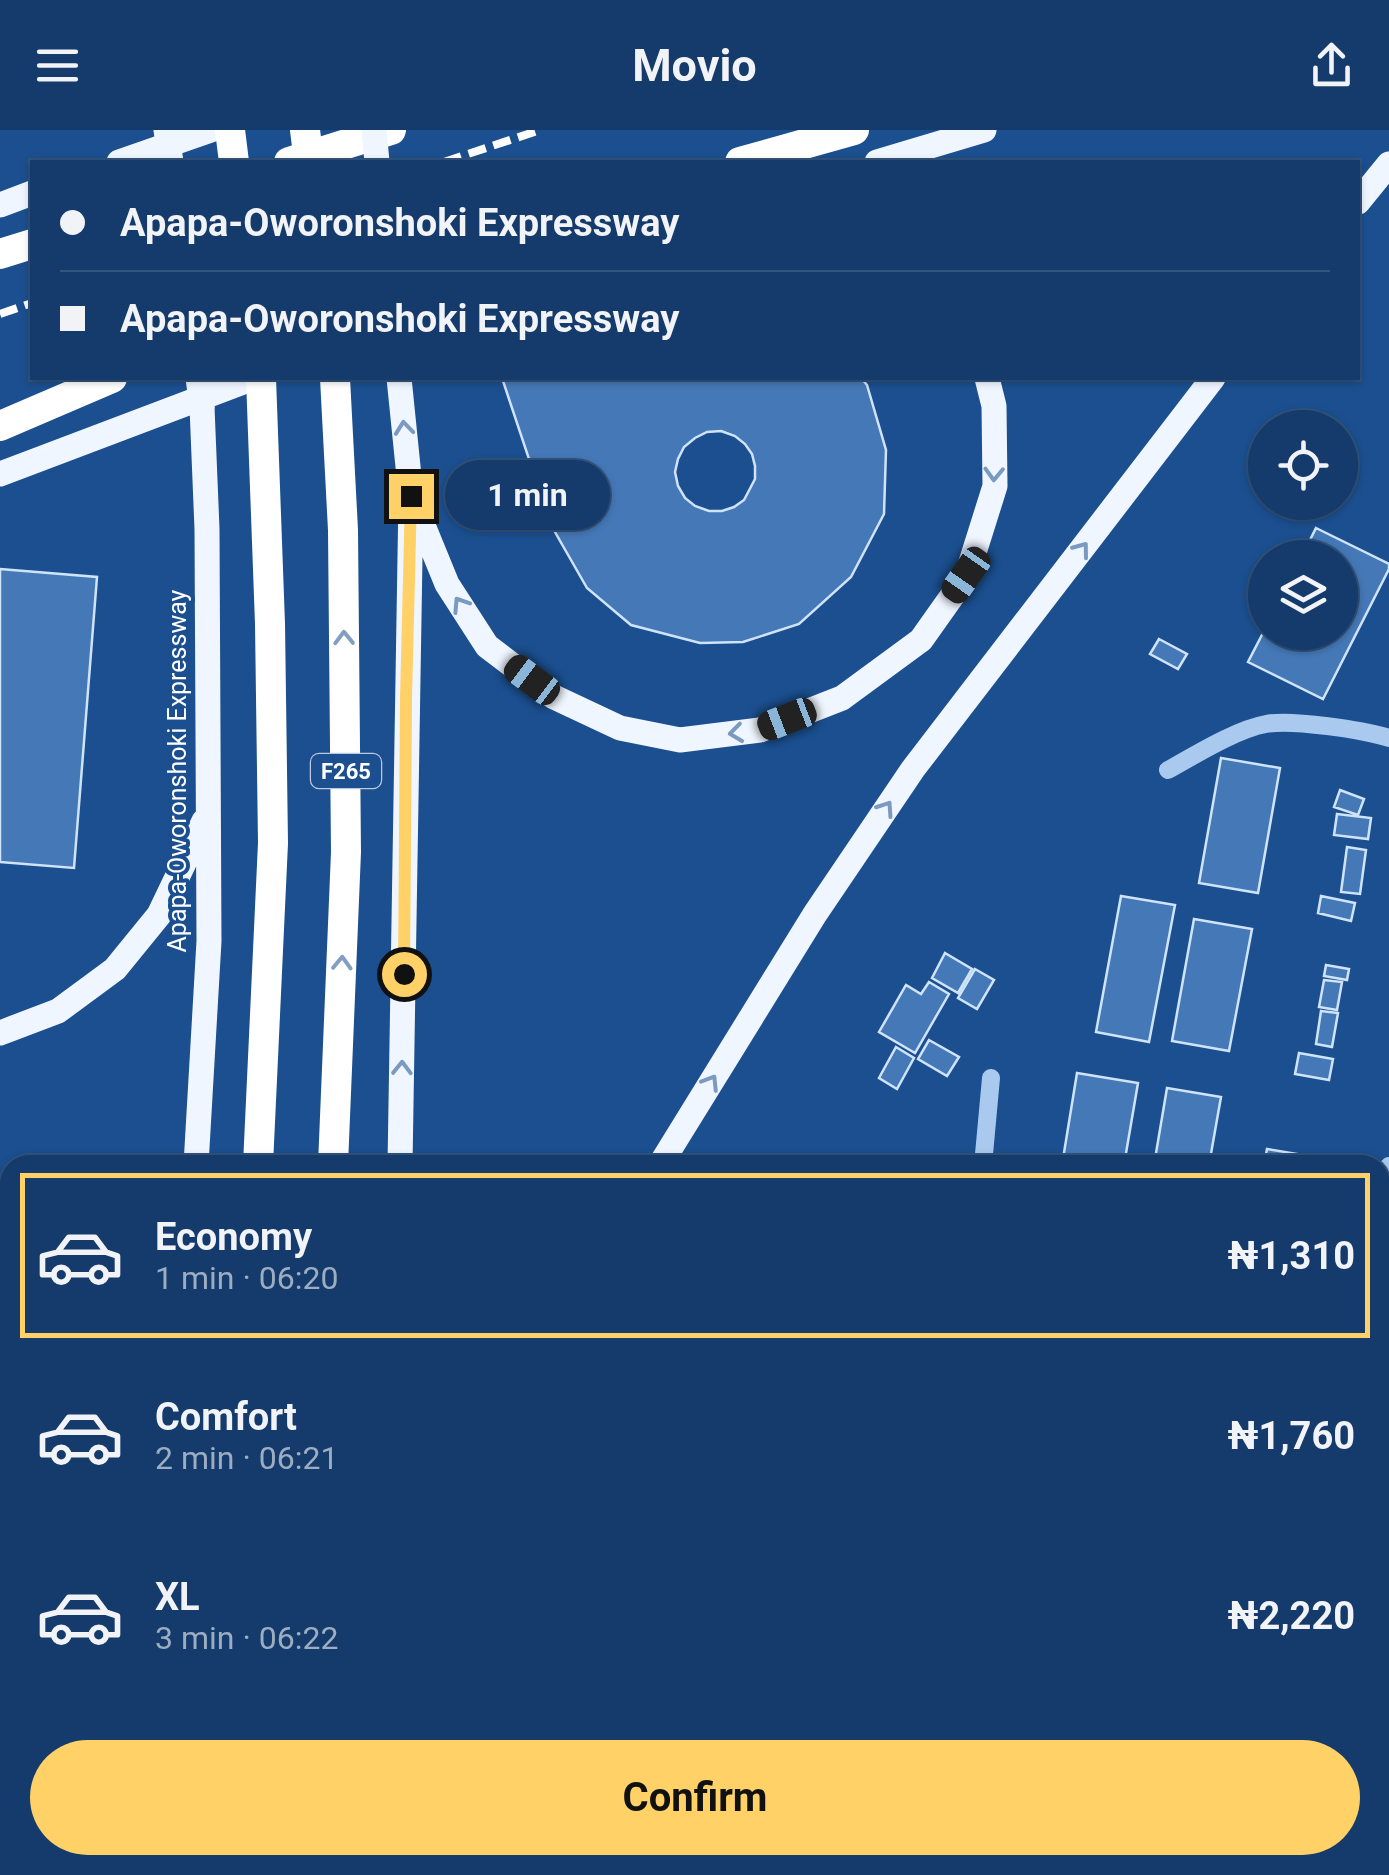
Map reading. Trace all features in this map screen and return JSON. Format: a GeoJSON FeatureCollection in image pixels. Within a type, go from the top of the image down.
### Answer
{"type":"FeatureCollection","features":[{"type":"Feature","properties":{"kind":"highway"},"geometry":{"type":"LineString","coordinates":[[230,130],[234,160]]}},
{"type":"Feature","properties":{"kind":"highway"},"geometry":{"type":"LineString","coordinates":[[305,130],[309,160]]}},
{"type":"Feature","properties":{"kind":"highway"},"geometry":{"type":"LineString","coordinates":[[295,160],[391,130]]}},
{"type":"Feature","properties":{"kind":"highway"},"geometry":{"type":"LineString","coordinates":[[744,160],[854,130]]}},
{"type":"Feature","properties":{"kind":"highway"},"geometry":{"type":"LineString","coordinates":[[0,254],[30,245]]}},
{"type":"Feature","properties":{"kind":"highway"},"geometry":{"type":"LineString","coordinates":[[0,426],[107,380]]}},
{"type":"Feature","properties":{"kind":"highway","name":"F265"},"geometry":{"type":"LineString","coordinates":[[333,1155],[346,852],[343,530],[335,380]]}},
{"type":"Feature","properties":{"kind":"highway"},"geometry":{"type":"LineString","coordinates":[[258,1155],[273,843],[260,383]]}},
{"type":"Feature","properties":{"kind":"main road"},"geometry":{"type":"LineString","coordinates":[[166,130],[170,160]]}},
{"type":"Feature","properties":{"kind":"main road"},"geometry":{"type":"LineString","coordinates":[[125,160],[211,130]]}},
{"type":"Feature","properties":{"kind":"main road"},"geometry":{"type":"LineString","coordinates":[[374,130],[377,160]]}},
{"type":"Feature","properties":{"kind":"main road"},"geometry":{"type":"LineString","coordinates":[[884,160],[984,130]]}},
{"type":"Feature","properties":{"kind":"main road"},"geometry":{"type":"LineString","coordinates":[[1360,200],[1389,164]]}},
{"type":"Feature","properties":{"kind":"main road"},"geometry":{"type":"LineString","coordinates":[[0,204],[30,194]]}},
{"type":"Feature","properties":{"kind":"main road","name":"Apapa-Oworonshoki Expressway"},"geometry":{"type":"LineString","coordinates":[[197,1155],[209,941],[207,529],[198,380]]}},
{"type":"Feature","properties":{"kind":"main road"},"geometry":{"type":"LineString","coordinates":[[399,380],[411,496],[400,1155]]}},
{"type":"Feature","properties":{"kind":"main road"},"geometry":{"type":"LineString","coordinates":[[411,496],[447,584],[487,646],[554,697],[620,728],[680,740],[760,730],[842,698],[922,640],[966,575],[995,486],[994,406],[988,380]]}},
{"type":"Feature","properties":{"kind":"main road"},"geometry":{"type":"LineString","coordinates":[[666,1155],[814,914],[913,769],[1211,380]]}},
{"type":"Feature","properties":{"kind":"main road"},"geometry":{"type":"LineString","coordinates":[[0,474],[260,383]]}},
{"type":"Feature","properties":{"kind":"main road"},"geometry":{"type":"LineString","coordinates":[[0,1033],[58,1011],[115,968],[159,916],[208,812]]}},
{"type":"Feature","properties":{"kind":"street"},"geometry":{"type":"LineString","coordinates":[[742,160],[824,130]]}},
{"type":"Feature","properties":{"kind":"street"},"geometry":{"type":"LineString","coordinates":[[1168,770],[1222,740],[1267,724],[1316,725],[1389,738]]}},
{"type":"Feature","properties":{"kind":"street"},"geometry":{"type":"LineString","coordinates":[[984,1155],[991,1078]]}},
{"type":"Feature","properties":{"kind":"building"},"geometry":{"type":"Polygon","coordinates":[[[503,380],[863,380],[867,385],[886,450],[884,514],[851,577],[799,624],[743,642],[700,643],[631,625],[587,588],[551,525],[503,380]],[[721,431],[707,432],[684,447],[675,472],[685,498],[709,511],[722,511],[744,500],[755,479],[752,454],[745,444],[721,431]]]}},
{"type":"Feature","properties":{"kind":"building"},"geometry":{"type":"Polygon","coordinates":[[[1316,528],[1340,540],[1310,540],[1316,528]]]}},
{"type":"Feature","properties":{"kind":"building"},"geometry":{"type":"Polygon","coordinates":[[[1358,549],[1389,564],[1358,630],[1358,549]]]}},
{"type":"Feature","properties":{"kind":"building"},"geometry":{"type":"Polygon","coordinates":[[[0,569],[97,577],[74,868],[0,862],[0,569]]]}},
{"type":"Feature","properties":{"kind":"building"},"geometry":{"type":"Polygon","coordinates":[[[1159,639],[1187,654],[1178,669],[1150,654],[1159,639]]]}},
{"type":"Feature","properties":{"kind":"building"},"geometry":{"type":"Polygon","coordinates":[[[1254,650],[1348,650],[1323,699],[1248,662],[1254,650]]]}},
{"type":"Feature","properties":{"kind":"building"},"geometry":{"type":"Polygon","coordinates":[[[1221,758],[1280,768],[1258,893],[1199,883],[1221,758]]]}},
{"type":"Feature","properties":{"kind":"building"},"geometry":{"type":"Polygon","coordinates":[[[1340,790],[1364,799],[1358,815],[1334,807],[1340,790]]]}},
{"type":"Feature","properties":{"kind":"building"},"geometry":{"type":"Polygon","coordinates":[[[1337,814],[1371,818],[1368,839],[1334,835],[1337,814]]]}},
{"type":"Feature","properties":{"kind":"building"},"geometry":{"type":"Polygon","coordinates":[[[1347,847],[1366,850],[1360,894],[1341,892],[1347,847]]]}},
{"type":"Feature","properties":{"kind":"building"},"geometry":{"type":"Polygon","coordinates":[[[1121,896],[1175,905],[1149,1042],[1096,1032],[1121,896]]]}},
{"type":"Feature","properties":{"kind":"building"},"geometry":{"type":"Polygon","coordinates":[[[1321,896],[1355,903],[1351,921],[1318,913],[1321,896]]]}},
{"type":"Feature","properties":{"kind":"building"},"geometry":{"type":"Polygon","coordinates":[[[1194,919],[1252,929],[1229,1051],[1172,1041],[1194,919]]]}},
{"type":"Feature","properties":{"kind":"building"},"geometry":{"type":"Polygon","coordinates":[[[945,953],[972,969],[958,993],[932,978],[945,953]]]}},
{"type":"Feature","properties":{"kind":"building"},"geometry":{"type":"Polygon","coordinates":[[[1326,965],[1349,969],[1347,980],[1324,976],[1326,965]]]}},
{"type":"Feature","properties":{"kind":"building"},"geometry":{"type":"Polygon","coordinates":[[[975,969],[994,980],[977,1009],[958,998],[975,969]]]}},
{"type":"Feature","properties":{"kind":"building"},"geometry":{"type":"Polygon","coordinates":[[[1324,980],[1342,982],[1337,1010],[1319,1007],[1324,980]]]}},
{"type":"Feature","properties":{"kind":"building"},"geometry":{"type":"Polygon","coordinates":[[[929,982],[949,994],[915,1053],[879,1032],[906,985],[921,994],[929,982]]]}},
{"type":"Feature","properties":{"kind":"building"},"geometry":{"type":"Polygon","coordinates":[[[1321,1011],[1338,1013],[1332,1047],[1316,1044],[1321,1011]]]}},
{"type":"Feature","properties":{"kind":"building"},"geometry":{"type":"Polygon","coordinates":[[[929,1040],[959,1057],[947,1076],[918,1059],[929,1040]]]}},
{"type":"Feature","properties":{"kind":"building"},"geometry":{"type":"Polygon","coordinates":[[[896,1047],[914,1058],[897,1089],[879,1078],[896,1047]]]}},
{"type":"Feature","properties":{"kind":"building"},"geometry":{"type":"Polygon","coordinates":[[[1299,1053],[1333,1059],[1329,1080],[1295,1074],[1299,1053]]]}},
{"type":"Feature","properties":{"kind":"building"},"geometry":{"type":"Polygon","coordinates":[[[1077,1073],[1138,1083],[1126,1155],[1064,1155],[1077,1073]]]}},
{"type":"Feature","properties":{"kind":"building"},"geometry":{"type":"Polygon","coordinates":[[[1167,1088],[1221,1097],[1211,1155],[1156,1155],[1167,1088]]]}},
{"type":"Feature","properties":{"kind":"building"},"geometry":{"type":"Polygon","coordinates":[[[1267,1149],[1303,1155],[1266,1155],[1267,1149]]]}},
{"type":"Feature","properties":{"kind":"railway"},"geometry":{"type":"LineString","coordinates":[[450,160],[540,130]]}},
{"type":"Feature","properties":{"kind":"railway"},"geometry":{"type":"LineString","coordinates":[[0,314],[30,304]]}},
{"type":"Feature","properties":{"kind":"route"},"geometry":{"type":"LineString","coordinates":[[404,974],[411,496]]}}]}
